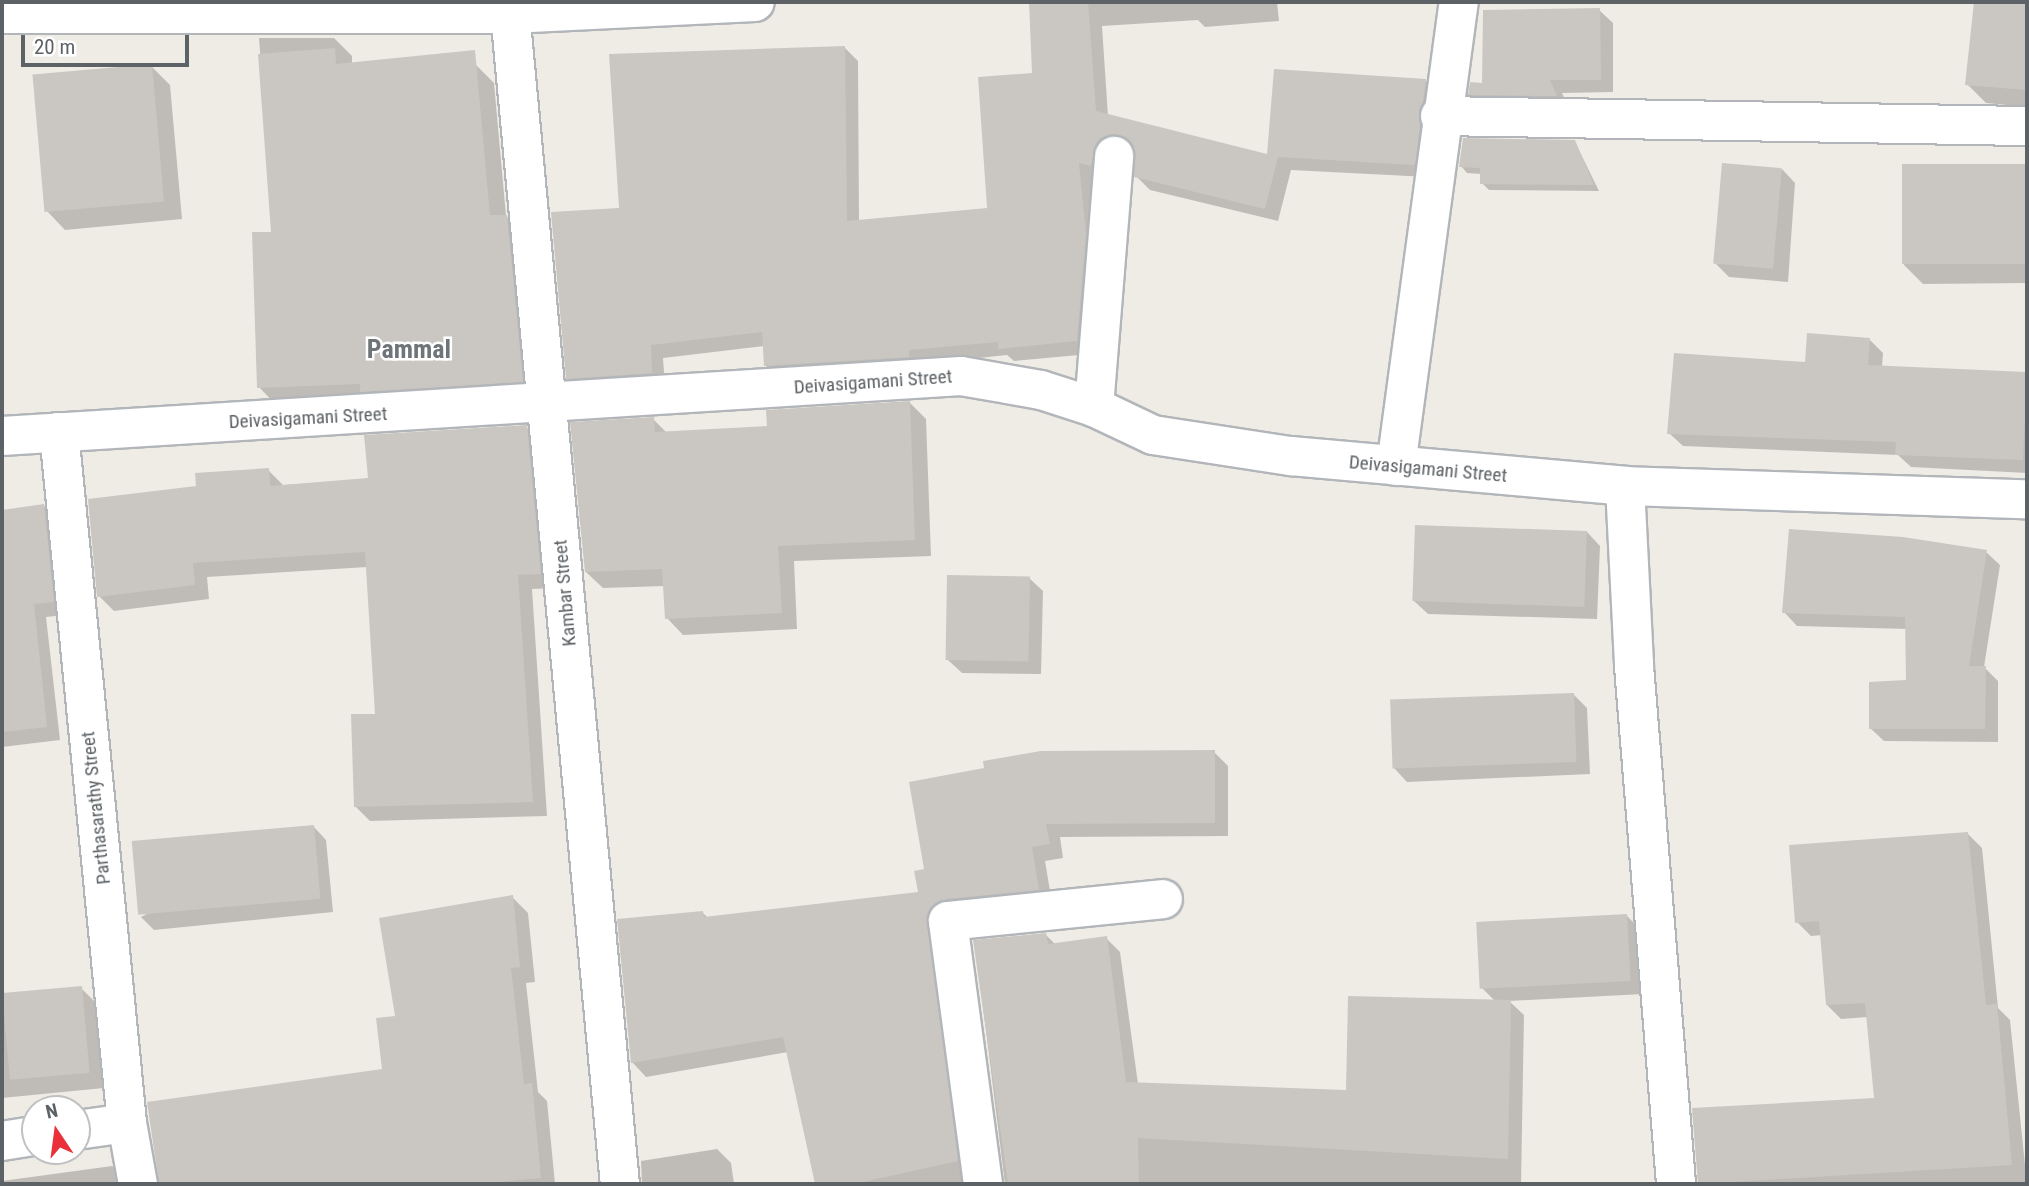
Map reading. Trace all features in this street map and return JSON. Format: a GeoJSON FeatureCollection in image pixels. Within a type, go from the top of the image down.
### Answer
{"type":"FeatureCollection","features":[{"type":"Feature","properties":{"kind":"street"},"geometry":{"type":"LineString","coordinates":[[2,14],[755,2]]}},
{"type":"Feature","properties":{"kind":"street"},"geometry":{"type":"LineString","coordinates":[[1396,467],[1440,116],[1459,2]]}},
{"type":"Feature","properties":{"kind":"street","name":"Kambar Street"},"geometry":{"type":"LineString","coordinates":[[509,8],[620,1184]]}},
{"type":"Feature","properties":{"kind":"street"},"geometry":{"type":"LineString","coordinates":[[1440,116],[2027,126]]}},
{"type":"Feature","properties":{"kind":"street"},"geometry":{"type":"LineString","coordinates":[[1094,407],[1114,156]]}},
{"type":"Feature","properties":{"kind":"street","name":"Deivasigamani Street"},"geometry":{"type":"LineString","coordinates":[[2,436],[548,404],[961,376],[1041,390],[1094,407],[1153,435],[1291,456],[1625,486],[2027,499]]}},
{"type":"Feature","properties":{"kind":"street","name":"Parthasarathy Street"},"geometry":{"type":"LineString","coordinates":[[59,432],[127,1123],[138,1184]]}},
{"type":"Feature","properties":{"kind":"street"},"geometry":{"type":"LineString","coordinates":[[1625,486],[1634,666],[1676,1184]]}},
{"type":"Feature","properties":{"kind":"street"},"geometry":{"type":"LineString","coordinates":[[983,1184],[948,921],[1163,899]]}},
{"type":"Feature","properties":{"kind":"street"},"geometry":{"type":"LineString","coordinates":[[91,1128],[127,1123]]}},
{"type":"Feature","properties":{"kind":"street"},"geometry":{"type":"LineString","coordinates":[[2,1141],[21,1138]]}},
{"type":"Feature","properties":{"kind":"building"},"geometry":{"type":"Polygon","coordinates":[[[1029,2],[1088,2],[1096,111],[1267,154],[1274,69],[1426,79],[1415,165],[1278,157],[1265,209],[1134,177],[1133,146],[1116,134],[1105,136],[1096,144],[1091,166],[1079,163],[1086,234],[1077,341],[998,349],[998,342],[909,350],[909,357],[764,366],[762,332],[651,345],[652,373],[566,379],[551,212],[619,208],[609,54],[845,46],[847,221],[987,208],[978,77],[1032,73],[1029,2]]]}},
{"type":"Feature","properties":{"kind":"building"},"geometry":{"type":"Polygon","coordinates":[[[1974,2],[2027,2],[2027,90],[1965,85],[1974,2]]]}},
{"type":"Feature","properties":{"kind":"building"},"geometry":{"type":"Polygon","coordinates":[[[1600,8],[1601,80],[1550,80],[1557,96],[1468,95],[1470,82],[1482,83],[1483,10],[1600,8]]]}},
{"type":"Feature","properties":{"kind":"building"},"geometry":{"type":"Polygon","coordinates":[[[335,48],[336,64],[475,50],[490,215],[507,215],[523,382],[360,392],[360,384],[257,388],[252,232],[271,232],[258,54],[335,48]]]}},
{"type":"Feature","properties":{"kind":"building"},"geometry":{"type":"Polygon","coordinates":[[[152,64],[164,201],[44,212],[32,74],[152,64]]]}},
{"type":"Feature","properties":{"kind":"building"},"geometry":{"type":"Polygon","coordinates":[[[1463,138],[1575,140],[1594,185],[1480,184],[1480,168],[1459,167],[1463,138]]]}},
{"type":"Feature","properties":{"kind":"building"},"geometry":{"type":"Polygon","coordinates":[[[1722,163],[1782,168],[1773,269],[1713,264],[1722,163]]]}},
{"type":"Feature","properties":{"kind":"building"},"geometry":{"type":"Polygon","coordinates":[[[1902,164],[2027,164],[2027,264],[1902,264],[1902,164]]]}},
{"type":"Feature","properties":{"kind":"building"},"geometry":{"type":"Polygon","coordinates":[[[1807,333],[1870,338],[1868,365],[2027,372],[2023,460],[1895,455],[1896,442],[1667,434],[1674,353],[1805,362],[1807,333]]]}},
{"type":"Feature","properties":{"kind":"building"},"geometry":{"type":"Polygon","coordinates":[[[910,401],[915,540],[778,546],[782,613],[665,619],[662,569],[585,572],[570,422],[654,417],[655,432],[767,426],[766,410],[910,401]]]}},
{"type":"Feature","properties":{"kind":"building"},"geometry":{"type":"Polygon","coordinates":[[[527,425],[541,574],[518,575],[533,802],[354,807],[351,714],[375,714],[365,552],[193,563],[195,585],[97,597],[88,499],[196,486],[195,473],[269,468],[270,486],[368,478],[364,435],[527,425]]]}},
{"type":"Feature","properties":{"kind":"building"},"geometry":{"type":"Polygon","coordinates":[[[44,504],[54,602],[34,604],[47,727],[2,732],[2,510],[44,504]]]}},
{"type":"Feature","properties":{"kind":"building"},"geometry":{"type":"Polygon","coordinates":[[[1415,525],[1587,531],[1584,607],[1412,601],[1415,525]]]}},
{"type":"Feature","properties":{"kind":"building"},"geometry":{"type":"Polygon","coordinates":[[[1789,529],[1903,537],[1987,550],[1969,666],[1986,666],[1985,729],[1869,729],[1869,682],[1906,680],[1905,617],[1782,613],[1789,529]]]}},
{"type":"Feature","properties":{"kind":"building"},"geometry":{"type":"Polygon","coordinates":[[[947,575],[1030,576],[1029,661],[946,660],[947,575]]]}},
{"type":"Feature","properties":{"kind":"building"},"geometry":{"type":"Polygon","coordinates":[[[1574,693],[1576,762],[1393,768],[1390,699],[1574,693]]]}},
{"type":"Feature","properties":{"kind":"building"},"geometry":{"type":"Polygon","coordinates":[[[1215,750],[1215,823],[1046,824],[1050,844],[1032,847],[1039,890],[946,899],[928,912],[958,1161],[854,1184],[815,1184],[783,1037],[631,1063],[617,919],[703,911],[704,917],[918,892],[914,871],[924,869],[909,782],[984,768],[983,761],[1041,751],[1215,750]]]}},
{"type":"Feature","properties":{"kind":"building"},"geometry":{"type":"Polygon","coordinates":[[[314,825],[320,899],[138,915],[132,841],[314,825]]]}},
{"type":"Feature","properties":{"kind":"building"},"geometry":{"type":"Polygon","coordinates":[[[1968,832],[1986,1005],[1997,1004],[2012,1165],[1698,1184],[1692,1108],[1874,1098],[1865,1003],[1826,1005],[1819,921],[1795,923],[1789,845],[1968,832]]]}},
{"type":"Feature","properties":{"kind":"building"},"geometry":{"type":"Polygon","coordinates":[[[513,895],[520,967],[511,968],[524,1084],[532,1083],[541,1178],[477,1184],[159,1184],[147,1102],[382,1069],[376,1018],[395,1016],[379,918],[513,895]]]}},
{"type":"Feature","properties":{"kind":"building"},"geometry":{"type":"Polygon","coordinates":[[[1627,914],[1631,981],[1480,989],[1476,922],[1627,914]]]}},
{"type":"Feature","properties":{"kind":"building"},"geometry":{"type":"Polygon","coordinates":[[[1046,933],[1048,944],[1107,936],[1126,1082],[1346,1090],[1348,996],[1511,1000],[1508,1159],[1138,1138],[1139,1184],[1008,1184],[973,940],[1046,933]]]}},
{"type":"Feature","properties":{"kind":"building"},"geometry":{"type":"Polygon","coordinates":[[[82,986],[90,1073],[10,1080],[2,993],[82,986]]]}},
{"type":"Feature","properties":{"kind":"district","name":"Pammal"},"geometry":{"type":"Point","coordinates":[409,350]}}]}
